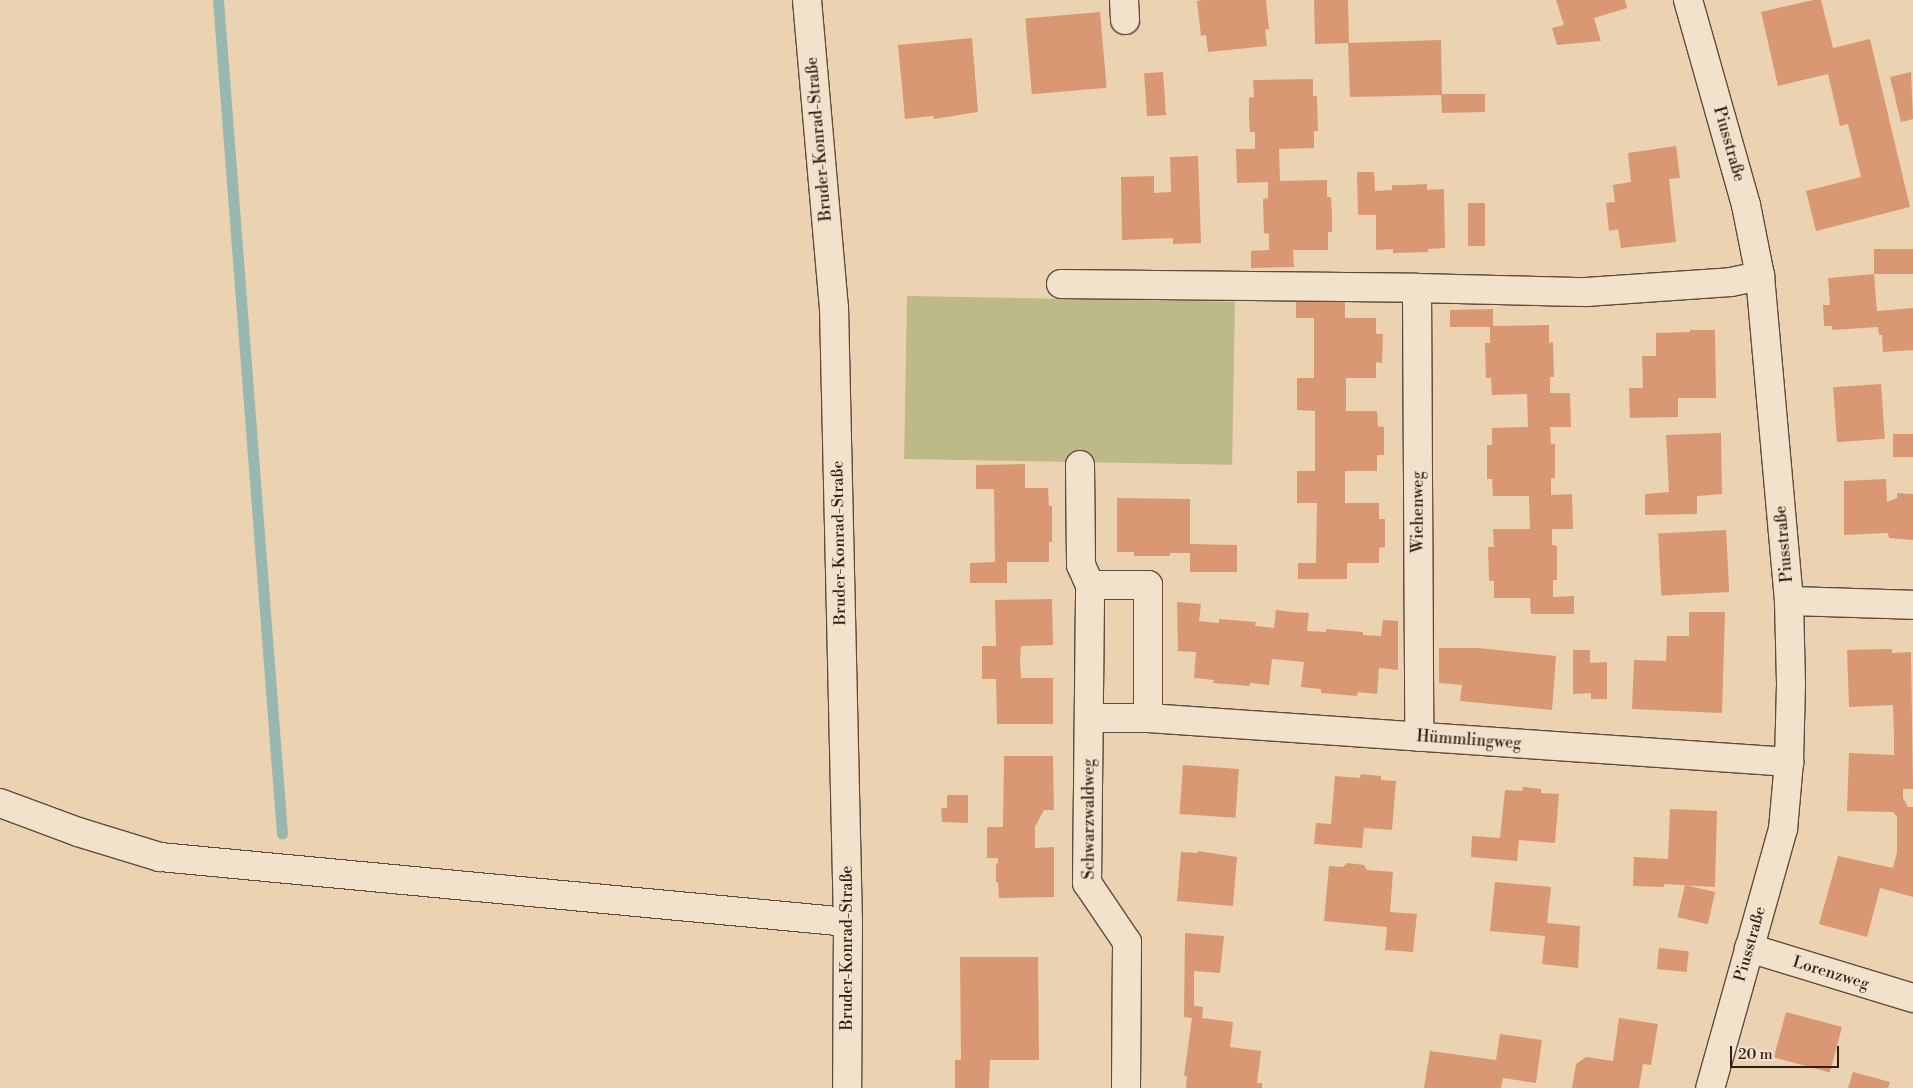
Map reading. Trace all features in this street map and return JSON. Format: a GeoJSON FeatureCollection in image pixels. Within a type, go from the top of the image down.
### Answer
{"type":"FeatureCollection","features":[{"type":"Feature","properties":{"kind":"street","name":"Bruder-Konrad-Straße"},"geometry":{"type":"LineString","coordinates":[[806,0],[834,307],[848,922],[847,1088]]}},
{"type":"Feature","properties":{"kind":"street","name":"Piusstraße"},"geometry":{"type":"LineString","coordinates":[[1688,0],[1746,205],[1760,276],[1789,601],[1791,685],[1789,762],[1784,830],[1710,1088]]}},
{"type":"Feature","properties":{"kind":"street"},"geometry":{"type":"LineString","coordinates":[[1061,284],[1586,292],[1731,282],[1760,276]]}},
{"type":"Feature","properties":{"kind":"street","name":"Wiehenweg"},"geometry":{"type":"LineString","coordinates":[[1417,288],[1419,737]]}},
{"type":"Feature","properties":{"kind":"street","name":"Schwarzwaldweg"},"geometry":{"type":"LineString","coordinates":[[1080,466],[1081,565],[1090,585],[1087,884],[1127,942],[1126,1088]]}},
{"type":"Feature","properties":{"kind":"street"},"geometry":{"type":"LineString","coordinates":[[1090,585],[1148,585],[1148,718],[1090,718]]}},
{"type":"Feature","properties":{"kind":"street"},"geometry":{"type":"LineString","coordinates":[[1789,601],[1913,605]]}},
{"type":"Feature","properties":{"kind":"street","name":"Hümmlingweg"},"geometry":{"type":"LineString","coordinates":[[1148,718],[1789,762]]}},
{"type":"Feature","properties":{"kind":"street"},"geometry":{"type":"LineString","coordinates":[[0,803],[78,832],[160,857],[848,922]]}},
{"type":"Feature","properties":{"kind":"street","name":"Lorenzweg"},"geometry":{"type":"LineString","coordinates":[[1749,948],[1913,998]]}},
{"type":"Feature","properties":{"kind":"shaded area"},"geometry":{"type":"Polygon","coordinates":[[[907,296],[1235,302],[1232,465],[904,459],[907,296]]]}},
{"type":"Feature","properties":{"kind":"building"},"geometry":{"type":"Polygon","coordinates":[[[1266,0],[1269,29],[1265,30],[1267,46],[1208,52],[1206,35],[1201,36],[1197,1],[1266,0]]]}},
{"type":"Feature","properties":{"kind":"building"},"geometry":{"type":"Polygon","coordinates":[[[1314,0],[1348,0],[1349,43],[1441,40],[1442,94],[1485,94],[1485,112],[1442,113],[1441,95],[1350,97],[1348,43],[1315,44],[1314,0]]]}},
{"type":"Feature","properties":{"kind":"building"},"geometry":{"type":"Polygon","coordinates":[[[1556,0],[1625,0],[1627,8],[1594,18],[1601,41],[1557,45],[1552,28],[1564,25],[1556,0]]]}},
{"type":"Feature","properties":{"kind":"building"},"geometry":{"type":"Polygon","coordinates":[[[1813,0],[1821,0],[1833,48],[1870,39],[1910,207],[1816,231],[1806,191],[1861,177],[1848,124],[1840,126],[1828,74],[1778,86],[1761,12],[1813,0]]]}},
{"type":"Feature","properties":{"kind":"building"},"geometry":{"type":"Polygon","coordinates":[[[1100,12],[1107,88],[1032,94],[1025,19],[1100,12]]]}},
{"type":"Feature","properties":{"kind":"building"},"geometry":{"type":"Polygon","coordinates":[[[972,38],[978,112],[934,119],[933,116],[905,119],[898,45],[972,38]]]}},
{"type":"Feature","properties":{"kind":"building"},"geometry":{"type":"Polygon","coordinates":[[[1163,72],[1166,115],[1147,116],[1144,73],[1163,72]]]}},
{"type":"Feature","properties":{"kind":"building"},"geometry":{"type":"Polygon","coordinates":[[[1911,72],[1913,119],[1901,122],[1890,77],[1911,72]]]}},
{"type":"Feature","properties":{"kind":"building"},"geometry":{"type":"Polygon","coordinates":[[[1313,79],[1313,96],[1317,96],[1318,131],[1314,131],[1314,148],[1279,149],[1280,181],[1327,180],[1327,197],[1331,197],[1332,215],[1332,232],[1328,232],[1328,250],[1293,250],[1294,267],[1251,268],[1251,251],[1269,250],[1269,234],[1264,233],[1263,199],[1268,198],[1268,182],[1237,183],[1236,149],[1255,149],[1255,132],[1250,132],[1249,115],[1249,98],[1254,97],[1253,80],[1313,79]]]}},
{"type":"Feature","properties":{"kind":"building"},"geometry":{"type":"Polygon","coordinates":[[[1676,146],[1680,178],[1669,179],[1676,242],[1621,248],[1618,229],[1609,231],[1606,203],[1615,202],[1613,185],[1631,182],[1628,153],[1676,146]]]}},
{"type":"Feature","properties":{"kind":"building"},"geometry":{"type":"Polygon","coordinates":[[[1198,156],[1201,243],[1173,244],[1173,238],[1122,240],[1121,177],[1154,176],[1154,193],[1171,192],[1170,157],[1198,156]]]}},
{"type":"Feature","properties":{"kind":"building"},"geometry":{"type":"Polygon","coordinates":[[[1357,172],[1374,172],[1375,191],[1392,190],[1392,185],[1427,184],[1427,190],[1444,189],[1445,248],[1428,249],[1428,252],[1393,253],[1393,249],[1376,250],[1376,215],[1358,215],[1357,172]]]}},
{"type":"Feature","properties":{"kind":"building"},"geometry":{"type":"Polygon","coordinates":[[[1468,203],[1485,203],[1485,246],[1468,246],[1468,203]]]}},
{"type":"Feature","properties":{"kind":"building"},"geometry":{"type":"Polygon","coordinates":[[[1874,249],[1913,249],[1913,274],[1874,274],[1874,249]]]}},
{"type":"Feature","properties":{"kind":"building"},"geometry":{"type":"Polygon","coordinates":[[[1874,274],[1877,311],[1913,308],[1913,350],[1883,352],[1882,335],[1879,335],[1878,327],[1832,330],[1832,326],[1824,326],[1823,305],[1830,305],[1828,278],[1874,274]]]}},
{"type":"Feature","properties":{"kind":"building"},"geometry":{"type":"Polygon","coordinates":[[[1296,302],[1345,302],[1345,318],[1376,318],[1376,334],[1383,334],[1382,363],[1376,362],[1376,378],[1346,378],[1346,411],[1377,411],[1378,426],[1384,427],[1384,455],[1377,455],[1377,471],[1345,471],[1345,503],[1379,503],[1379,519],[1385,519],[1385,547],[1379,548],[1379,563],[1347,563],[1347,579],[1298,579],[1298,563],[1316,563],[1317,503],[1297,503],[1297,471],[1315,471],[1315,411],[1297,410],[1297,378],[1314,378],[1314,318],[1296,318],[1296,302]]]}},
{"type":"Feature","properties":{"kind":"building"},"geometry":{"type":"Polygon","coordinates":[[[1493,309],[1493,326],[1549,325],[1549,343],[1553,342],[1554,377],[1550,377],[1550,393],[1570,393],[1571,427],[1550,427],[1551,444],[1555,444],[1555,478],[1551,478],[1551,495],[1572,494],[1573,529],[1552,529],[1552,545],[1557,546],[1557,580],[1553,580],[1553,597],[1574,596],[1574,614],[1531,614],[1530,598],[1494,598],[1494,581],[1489,581],[1488,547],[1494,547],[1493,529],[1530,529],[1529,496],[1493,496],[1492,479],[1487,479],[1487,445],[1492,445],[1492,428],[1528,427],[1527,394],[1492,395],[1491,378],[1486,378],[1485,343],[1490,343],[1490,327],[1450,327],[1450,310],[1493,309]]]}},
{"type":"Feature","properties":{"kind":"building"},"geometry":{"type":"Polygon","coordinates":[[[1690,330],[1715,330],[1716,398],[1678,398],[1678,417],[1630,418],[1629,388],[1643,388],[1642,356],[1656,356],[1656,333],[1690,332],[1690,330]]]}},
{"type":"Feature","properties":{"kind":"building"},"geometry":{"type":"Polygon","coordinates":[[[1881,384],[1885,439],[1837,442],[1833,387],[1881,384]]]}},
{"type":"Feature","properties":{"kind":"building"},"geometry":{"type":"Polygon","coordinates":[[[1721,433],[1722,494],[1697,496],[1697,514],[1645,515],[1645,494],[1669,492],[1666,435],[1721,433]]]}},
{"type":"Feature","properties":{"kind":"building"},"geometry":{"type":"Polygon","coordinates":[[[1893,434],[1913,434],[1913,457],[1893,457],[1893,434]]]}},
{"type":"Feature","properties":{"kind":"building"},"geometry":{"type":"Polygon","coordinates":[[[1025,464],[1025,488],[1048,488],[1049,506],[1052,506],[1052,542],[1049,542],[1049,562],[1007,562],[1007,583],[970,583],[970,563],[995,562],[994,489],[976,489],[976,465],[1025,464]]]}},
{"type":"Feature","properties":{"kind":"building"},"geometry":{"type":"Polygon","coordinates":[[[1886,479],[1887,502],[1897,498],[1897,493],[1913,494],[1913,540],[1889,538],[1888,533],[1844,535],[1844,481],[1886,479]]]}},
{"type":"Feature","properties":{"kind":"building"},"geometry":{"type":"Polygon","coordinates":[[[1117,498],[1190,499],[1190,544],[1237,545],[1237,572],[1190,572],[1190,553],[1170,553],[1170,556],[1134,556],[1134,552],[1117,552],[1117,498]]]}},
{"type":"Feature","properties":{"kind":"building"},"geometry":{"type":"Polygon","coordinates":[[[1726,530],[1729,592],[1661,595],[1658,534],[1726,530]]]}},
{"type":"Feature","properties":{"kind":"building"},"geometry":{"type":"Polygon","coordinates":[[[1052,599],[1053,645],[1021,646],[1020,662],[1021,678],[1053,678],[1053,724],[997,724],[996,679],[982,679],[982,646],[996,646],[995,600],[1052,599]]]}},
{"type":"Feature","properties":{"kind":"building"},"geometry":{"type":"Polygon","coordinates":[[[1177,602],[1201,604],[1199,621],[1219,623],[1219,619],[1256,622],[1255,626],[1274,628],[1276,610],[1309,613],[1307,631],[1326,632],[1326,629],[1363,632],[1363,635],[1381,636],[1383,620],[1398,621],[1398,670],[1379,668],[1377,694],[1358,692],[1357,696],[1321,693],[1321,689],[1301,687],[1304,662],[1272,659],[1269,685],[1250,683],[1250,686],[1213,683],[1214,680],[1194,678],[1196,652],[1178,651],[1177,602]]]}},
{"type":"Feature","properties":{"kind":"building"},"geometry":{"type":"Polygon","coordinates":[[[1689,612],[1725,612],[1722,713],[1632,709],[1634,660],[1666,661],[1667,636],[1689,636],[1689,612]]]}},
{"type":"Feature","properties":{"kind":"building"},"geometry":{"type":"Polygon","coordinates":[[[1439,648],[1478,648],[1556,656],[1552,710],[1460,701],[1462,685],[1439,683],[1439,648]]]}},
{"type":"Feature","properties":{"kind":"building"},"geometry":{"type":"Polygon","coordinates":[[[1892,649],[1892,653],[1911,652],[1913,789],[1903,789],[1903,798],[1908,807],[1913,807],[1913,897],[1880,888],[1867,937],[1819,924],[1838,856],[1893,868],[1897,852],[1897,817],[1893,812],[1847,811],[1849,753],[1894,755],[1894,736],[1893,705],[1849,707],[1847,650],[1892,649]]]}},
{"type":"Feature","properties":{"kind":"building"},"geometry":{"type":"Polygon","coordinates":[[[1573,650],[1590,650],[1590,663],[1607,662],[1607,699],[1591,699],[1591,693],[1573,694],[1573,650]]]}},
{"type":"Feature","properties":{"kind":"building"},"geometry":{"type":"Polygon","coordinates":[[[1004,756],[1053,756],[1054,810],[1044,810],[1035,827],[1035,848],[1054,847],[1054,897],[999,898],[998,882],[996,882],[998,858],[987,858],[987,827],[1003,827],[1004,756]]]}},
{"type":"Feature","properties":{"kind":"building"},"geometry":{"type":"Polygon","coordinates":[[[1183,765],[1239,769],[1235,818],[1180,814],[1183,765]]]}},
{"type":"Feature","properties":{"kind":"building"},"geometry":{"type":"Polygon","coordinates":[[[1361,774],[1381,776],[1381,780],[1396,781],[1392,830],[1364,828],[1362,848],[1314,844],[1316,823],[1331,824],[1335,776],[1360,778],[1361,774]]]}},
{"type":"Feature","properties":{"kind":"building"},"geometry":{"type":"Polygon","coordinates":[[[1523,787],[1541,789],[1541,793],[1559,794],[1555,843],[1519,840],[1517,861],[1471,857],[1472,836],[1500,838],[1505,790],[1522,791],[1523,787]]]}},
{"type":"Feature","properties":{"kind":"building"},"geometry":{"type":"Polygon","coordinates":[[[947,795],[968,795],[968,823],[942,822],[941,808],[947,808],[947,795]]]}},
{"type":"Feature","properties":{"kind":"building"},"geometry":{"type":"Polygon","coordinates":[[[1670,809],[1717,811],[1715,887],[1664,884],[1664,887],[1633,886],[1634,857],[1668,859],[1670,809]]]}},
{"type":"Feature","properties":{"kind":"building"},"geometry":{"type":"Polygon","coordinates":[[[1198,851],[1237,857],[1233,906],[1177,901],[1181,852],[1198,853],[1198,851]]]}},
{"type":"Feature","properties":{"kind":"building"},"geometry":{"type":"Polygon","coordinates":[[[1347,863],[1364,865],[1367,870],[1393,872],[1390,912],[1417,914],[1413,952],[1385,950],[1387,927],[1324,921],[1329,866],[1343,867],[1347,863]]]}},
{"type":"Feature","properties":{"kind":"building"},"geometry":{"type":"Polygon","coordinates":[[[1495,882],[1551,887],[1547,923],[1580,926],[1578,968],[1542,964],[1545,936],[1490,931],[1495,882]]]}},
{"type":"Feature","properties":{"kind":"building"},"geometry":{"type":"Polygon","coordinates":[[[1685,885],[1715,892],[1708,924],[1678,917],[1685,885]]]}},
{"type":"Feature","properties":{"kind":"building"},"geometry":{"type":"Polygon","coordinates":[[[1185,933],[1224,936],[1220,973],[1194,971],[1194,1006],[1203,1007],[1202,1018],[1233,1022],[1230,1047],[1261,1051],[1257,1083],[1262,1083],[1262,1088],[1186,1088],[1187,1076],[1184,1076],[1192,1018],[1184,1017],[1185,933]]]}},
{"type":"Feature","properties":{"kind":"building"},"geometry":{"type":"Polygon","coordinates":[[[1659,948],[1689,951],[1687,972],[1657,969],[1659,948]]]}},
{"type":"Feature","properties":{"kind":"building"},"geometry":{"type":"Polygon","coordinates":[[[960,957],[1038,957],[1039,1060],[990,1060],[989,1088],[955,1088],[955,1060],[961,1060],[960,957]]]}},
{"type":"Feature","properties":{"kind":"building"},"geometry":{"type":"Polygon","coordinates":[[[1786,1012],[1842,1027],[1830,1072],[1774,1057],[1786,1012]]]}},
{"type":"Feature","properties":{"kind":"building"},"geometry":{"type":"Polygon","coordinates":[[[1619,1018],[1658,1024],[1651,1065],[1643,1064],[1639,1088],[1572,1088],[1576,1064],[1586,1057],[1613,1061],[1619,1018]]]}},
{"type":"Feature","properties":{"kind":"building"},"geometry":{"type":"Polygon","coordinates":[[[1500,1034],[1542,1040],[1536,1083],[1503,1078],[1501,1088],[1424,1088],[1430,1051],[1496,1060],[1500,1034]]]}},
{"type":"Feature","properties":{"kind":"building"},"geometry":{"type":"Polygon","coordinates":[[[1853,1072],[1890,1082],[1888,1088],[1848,1088],[1853,1072]]]}},
{"type":"Feature","properties":{"kind":"waterway"},"geometry":{"type":"LineString","coordinates":[[218,0],[282,834]]}}]}
